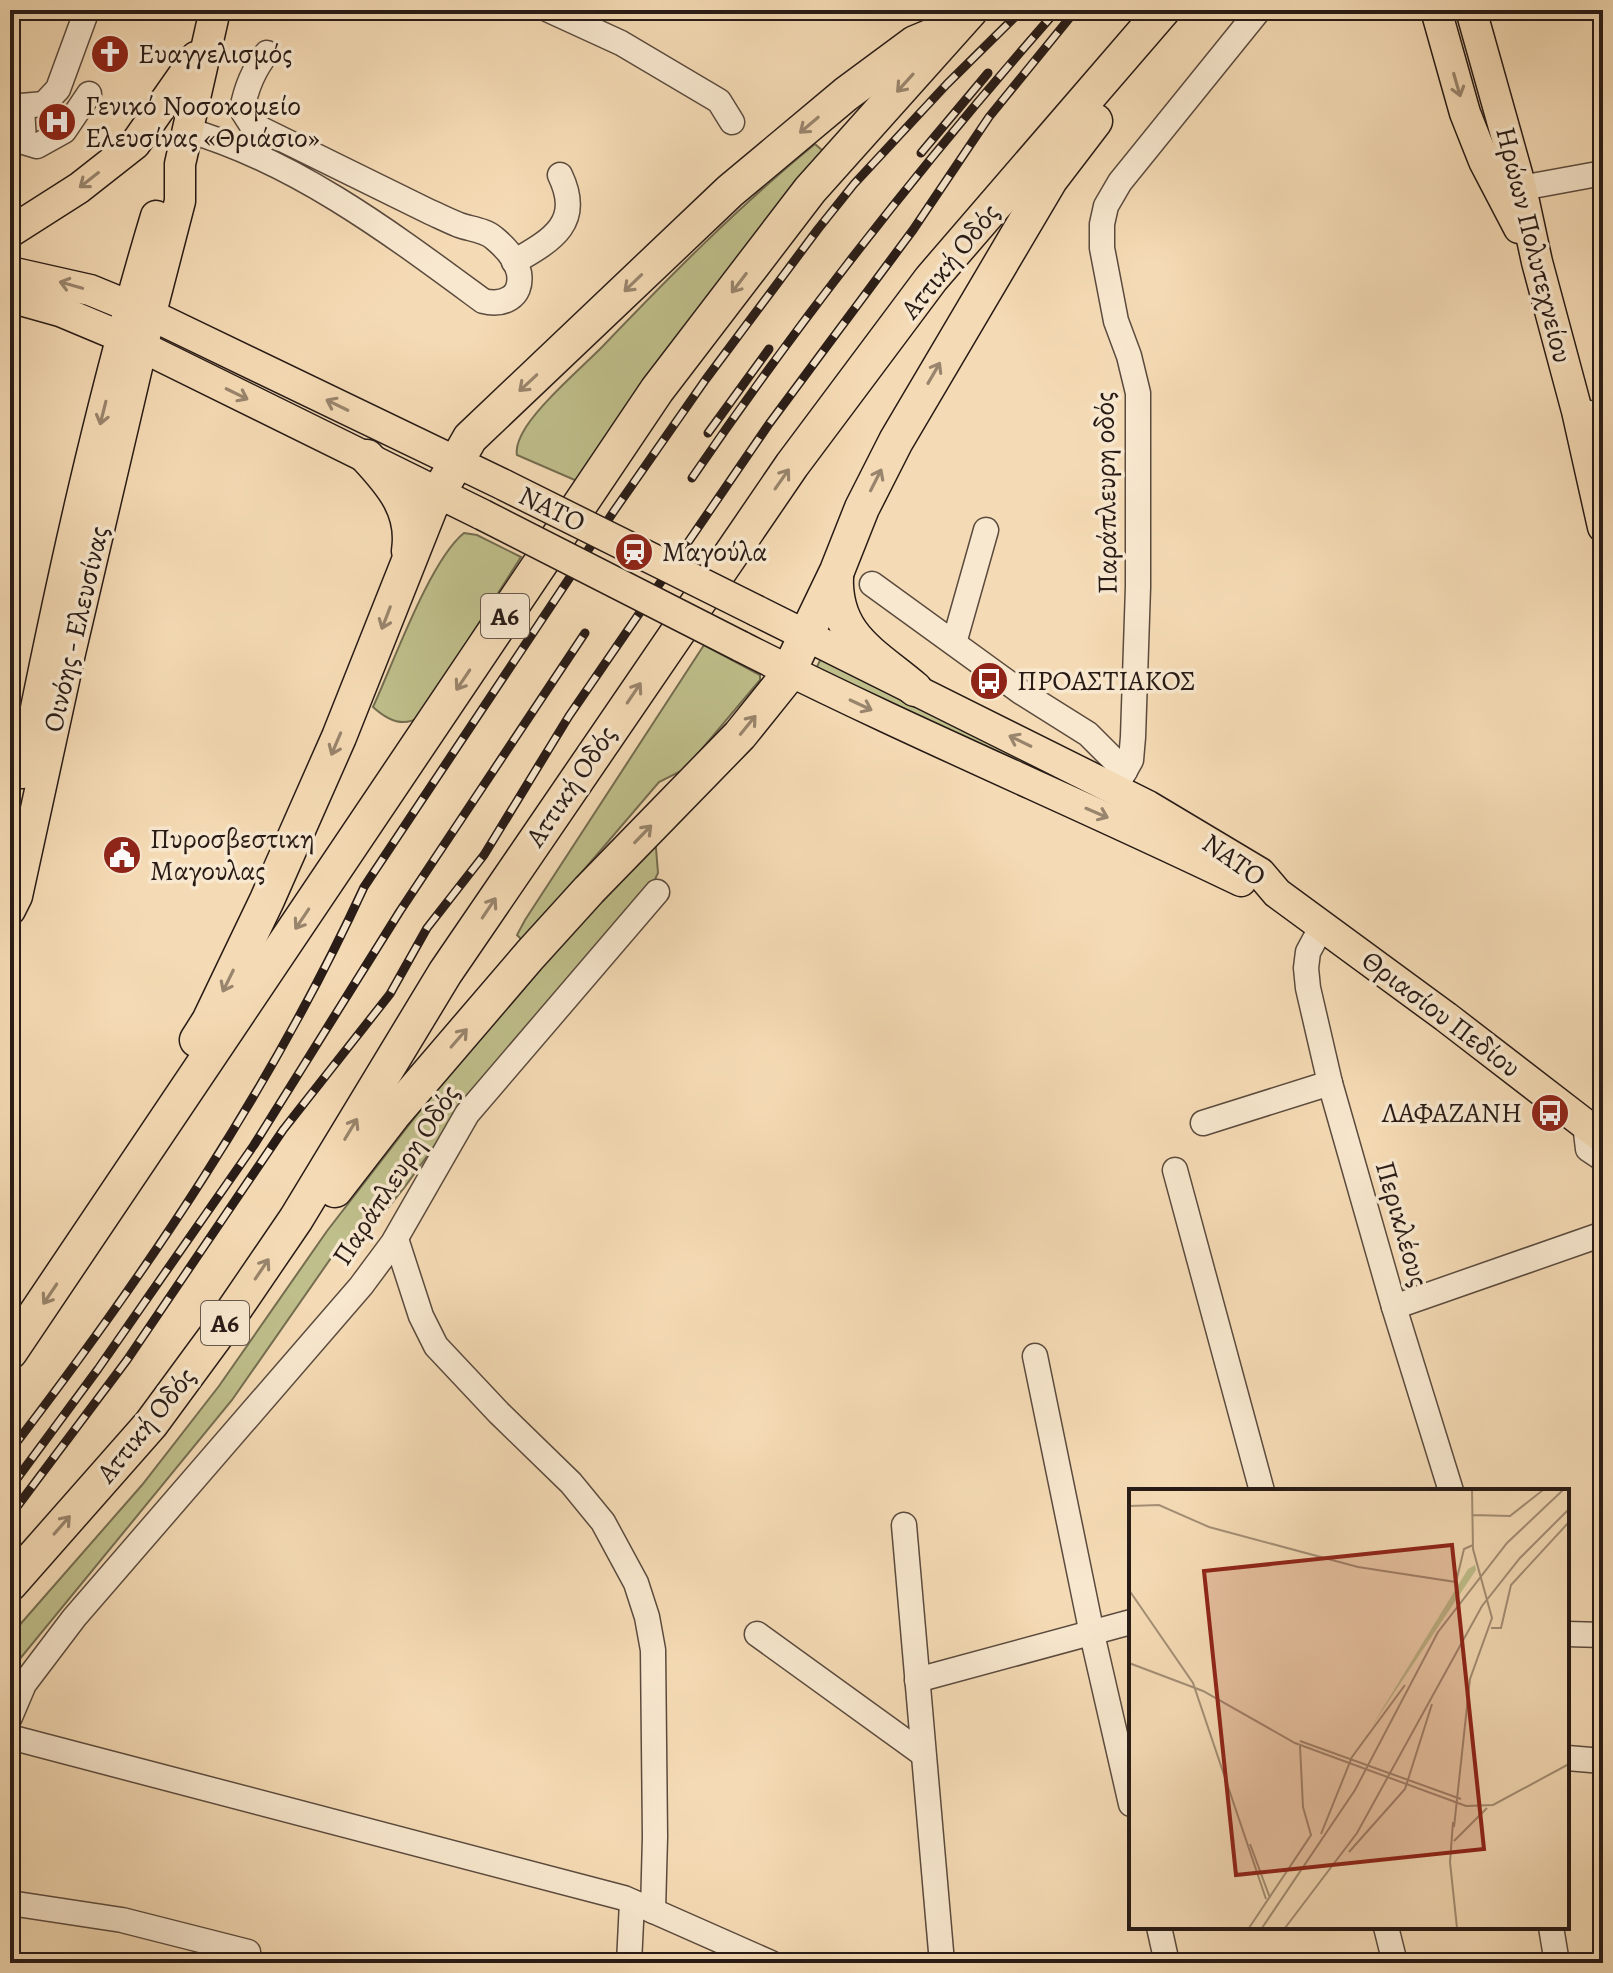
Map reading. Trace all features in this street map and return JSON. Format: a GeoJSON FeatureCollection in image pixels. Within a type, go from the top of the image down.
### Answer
{"type":"FeatureCollection","features":[{"type":"Feature","properties":{"kind":"highway","name":"Αττική Οδός"},"geometry":{"type":"LineString","coordinates":[[10,1584],[151,1424],[223,1326],[296,1219],[445,973],[792,465],[931,279],[1163,10]]}},
{"type":"Feature","properties":{"kind":"highway"},"geometry":{"type":"LineString","coordinates":[[296,1219],[340,1186],[393,1115],[530,955],[740,735],[790,672],[837,571],[862,508],[937,369],[1050,180],[1139,65],[1170,10]]}},
{"type":"Feature","properties":{"kind":"highway"},"geometry":{"type":"LineString","coordinates":[[90,1235],[146,1122],[209,1021],[339,737],[438,492],[479,429],[730,191],[846,94],[915,43],[964,18]]}},
{"type":"Feature","properties":{"kind":"highway","name":"Α6"},"geometry":{"type":"LineString","coordinates":[[10,1352],[657,390],[810,190],[964,18]]}},
{"type":"Feature","properties":{"kind":"highway"},"geometry":{"type":"LineString","coordinates":[[367,457],[386,477],[409,519],[411,538],[407,564]]}},
{"type":"Feature","properties":{"kind":"highway"},"geometry":{"type":"LineString","coordinates":[[837,571],[835,594],[840,614],[850,633],[915,689]]}},
{"type":"Feature","properties":{"kind":"main road"},"geometry":{"type":"LineString","coordinates":[[1436,10],[1465,113],[1484,161],[1537,262]]}},
{"type":"Feature","properties":{"kind":"main road","name":"Ηρώων Πολυτεχνείου"},"geometry":{"type":"LineString","coordinates":[[1471,10],[1521,188],[1537,262],[1590,413],[1603,527]]}},
{"type":"Feature","properties":{"kind":"main road"},"geometry":{"type":"LineString","coordinates":[[1491,10],[1527,140],[1527,161],[1521,188]]}},
{"type":"Feature","properties":{"kind":"main road"},"geometry":{"type":"LineString","coordinates":[[132,342],[162,197],[180,164],[212,22]]}},
{"type":"Feature","properties":{"kind":"main road"},"geometry":{"type":"LineString","coordinates":[[10,232],[79,188],[135,144],[187,72],[212,22]]}},
{"type":"Feature","properties":{"kind":"main road","name":"ΝΑΤΟ"},"geometry":{"type":"LineString","coordinates":[[10,272],[90,290],[140,311],[504,485],[915,689],[1120,780],[1184,826],[1260,873],[1277,893]]}},
{"type":"Feature","properties":{"kind":"main road","name":"ΝΑΤΟ"},"geometry":{"type":"LineString","coordinates":[[10,297],[60,311],[132,342],[438,492],[790,672],[1245,883],[1277,893]]}},
{"type":"Feature","properties":{"kind":"main road","name":"Οινόης - Ελευσίνας"},"geometry":{"type":"LineString","coordinates":[[10,910],[17,896],[129,400],[132,342]]}},
{"type":"Feature","properties":{"kind":"main road","name":"Οινόης - Ελευσίνας"},"geometry":{"type":"LineString","coordinates":[[10,837],[22,727],[77,518],[132,342]]}},
{"type":"Feature","properties":{"kind":"main road"},"geometry":{"type":"LineString","coordinates":[[129,400],[144,381],[156,374],[195,373]]}},
{"type":"Feature","properties":{"kind":"main road","name":"Θριασίου Πεδίου"},"geometry":{"type":"LineString","coordinates":[[1277,893],[1594,1131]]}},
{"type":"Feature","properties":{"kind":"street"},"geometry":{"type":"LineString","coordinates":[[87,10],[58,89],[44,104],[16,107],[24,142],[37,146],[64,131],[89,94]]}},
{"type":"Feature","properties":{"kind":"street"},"geometry":{"type":"LineString","coordinates":[[549,10],[621,43],[719,101],[732,122]]}},
{"type":"Feature","properties":{"kind":"street","name":"Παράπλευρη οδός"},"geometry":{"type":"LineString","coordinates":[[1120,780],[1131,760],[1136,656],[1138,393],[1116,321],[1102,248],[1102,224],[1106,206],[1120,182],[1259,10]]}},
{"type":"Feature","properties":{"kind":"street"},"geometry":{"type":"LineString","coordinates":[[187,130],[239,148],[349,207],[392,234],[483,301],[496,304],[506,302],[516,290],[519,275],[511,254],[491,235],[430,212],[251,124],[242,110],[246,91],[257,64],[267,53]]}},
{"type":"Feature","properties":{"kind":"street"},"geometry":{"type":"LineString","coordinates":[[1521,188],[1603,173]]}},
{"type":"Feature","properties":{"kind":"street"},"geometry":{"type":"LineString","coordinates":[[514,262],[557,233],[567,216],[569,194],[560,175]]}},
{"type":"Feature","properties":{"kind":"street"},"geometry":{"type":"LineString","coordinates":[[954,643],[986,530]]}},
{"type":"Feature","properties":{"kind":"street"},"geometry":{"type":"LineString","coordinates":[[872,584],[1021,692],[1088,734],[1120,780]]}},
{"type":"Feature","properties":{"kind":"street","name":"Παράπλευρη Οδός"},"geometry":{"type":"LineString","coordinates":[[10,1717],[24,1684],[74,1618],[361,1286],[396,1239],[467,1114],[657,892]]}},
{"type":"Feature","properties":{"kind":"street","name":"Περικλέους"},"geometry":{"type":"LineString","coordinates":[[1322,926],[1308,952],[1308,988],[1330,1083],[1450,1489]]}},
{"type":"Feature","properties":{"kind":"street"},"geometry":{"type":"LineString","coordinates":[[1203,1123],[1330,1083]]}},
{"type":"Feature","properties":{"kind":"street"},"geometry":{"type":"LineString","coordinates":[[1594,1131],[1588,1149],[1603,1159]]}},
{"type":"Feature","properties":{"kind":"street"},"geometry":{"type":"LineString","coordinates":[[1175,1170],[1261,1489]]}},
{"type":"Feature","properties":{"kind":"street"},"geometry":{"type":"LineString","coordinates":[[1394,1307],[1603,1234]]}},
{"type":"Feature","properties":{"kind":"street"},"geometry":{"type":"LineString","coordinates":[[396,1239],[421,1316],[436,1346],[571,1483],[603,1522],[636,1583],[647,1617],[653,1650],[655,1837],[629,1963]]}},
{"type":"Feature","properties":{"kind":"street"},"geometry":{"type":"LineString","coordinates":[[1035,1356],[1092,1634],[1129,1795]]}},
{"type":"Feature","properties":{"kind":"street"},"geometry":{"type":"LineString","coordinates":[[904,1525],[942,1963]]}},
{"type":"Feature","properties":{"kind":"street"},"geometry":{"type":"LineString","coordinates":[[917,1680],[1129,1623]]}},
{"type":"Feature","properties":{"kind":"street"},"geometry":{"type":"LineString","coordinates":[[757,1634],[923,1754]]}},
{"type":"Feature","properties":{"kind":"street"},"geometry":{"type":"LineString","coordinates":[[1569,1634],[1603,1635]]}},
{"type":"Feature","properties":{"kind":"street"},"geometry":{"type":"LineString","coordinates":[[10,1737],[642,1906],[771,1963]]}},
{"type":"Feature","properties":{"kind":"street"},"geometry":{"type":"LineString","coordinates":[[1569,1758],[1603,1761]]}},
{"type":"Feature","properties":{"kind":"street"},"geometry":{"type":"LineString","coordinates":[[10,1903],[122,1920],[248,1952]]}},
{"type":"Feature","properties":{"kind":"street"},"geometry":{"type":"LineString","coordinates":[[1159,1929],[1167,1963]]}},
{"type":"Feature","properties":{"kind":"street"},"geometry":{"type":"LineString","coordinates":[[1386,1929],[1395,1963]]}},
{"type":"Feature","properties":{"kind":"street"},"geometry":{"type":"LineString","coordinates":[[1551,1929],[1557,1963]]}},
{"type":"Feature","properties":{"kind":"green space"},"geometry":{"type":"Polygon","coordinates":[[[815,144],[824,152],[577,481],[517,455],[524,430],[551,397],[706,242],[815,144]]]}},
{"type":"Feature","properties":{"kind":"green space"},"geometry":{"type":"Polygon","coordinates":[[[464,533],[477,535],[521,557],[419,717],[407,722],[395,721],[373,707],[438,566],[464,533]]]}},
{"type":"Feature","properties":{"kind":"green space"},"geometry":{"type":"Polygon","coordinates":[[[704,645],[760,675],[760,680],[685,769],[659,782],[523,941],[517,935],[525,920],[704,645]]]}},
{"type":"Feature","properties":{"kind":"green space"},"geometry":{"type":"Polygon","coordinates":[[[821,658],[1125,804],[1119,813],[816,669],[821,658]]]}},
{"type":"Feature","properties":{"kind":"green space"},"geometry":{"type":"Polygon","coordinates":[[[656,848],[658,873],[650,890],[488,1072],[404,1188],[350,1255],[338,1248],[232,1400],[10,1671],[10,1636],[142,1485],[219,1386],[327,1231],[446,1077],[560,943],[656,848]]]}},
{"type":"Feature","properties":{"kind":"railway"},"geometry":{"type":"LineString","coordinates":[[10,1451],[109,1317],[203,1179],[288,1036],[364,887],[614,511],[706,379],[854,184],[947,84],[1022,10]]}},
{"type":"Feature","properties":{"kind":"railway"},"geometry":{"type":"LineString","coordinates":[[692,478],[867,238],[1057,10]]}},
{"type":"Feature","properties":{"kind":"railway"},"geometry":{"type":"LineString","coordinates":[[10,1516],[127,1360],[283,1130],[390,994],[427,928],[484,855],[569,716],[769,424],[913,230],[989,117],[1076,10]]}},
{"type":"Feature","properties":{"kind":"railway"},"geometry":{"type":"LineString","coordinates":[[921,153],[988,73]]}},
{"type":"Feature","properties":{"kind":"railway"},"geometry":{"type":"LineString","coordinates":[[708,433],[769,349]]}},
{"type":"Feature","properties":{"kind":"railway"},"geometry":{"type":"LineString","coordinates":[[10,1488],[98,1369],[254,1145],[400,911],[585,633]]}},
{"type":"Feature","properties":{"kind":"place","name":"Ευαγγελισμός"},"geometry":{"type":"Point","coordinates":[110,54]}},
{"type":"Feature","properties":{"kind":"place","name":"Γενικό Νοσοκομείο Ελευσίνας «Θριάσιο»"},"geometry":{"type":"Point","coordinates":[57,122]}},
{"type":"Feature","properties":{"kind":"place","name":"Μαγούλα"},"geometry":{"type":"Point","coordinates":[634,552]}},
{"type":"Feature","properties":{"kind":"place","name":"ΠΡΟΑΣΤΙΑΚΟΣ"},"geometry":{"type":"Point","coordinates":[989,681]}},
{"type":"Feature","properties":{"kind":"place","name":"Πυροσβεστικη Μαγουλας"},"geometry":{"type":"Point","coordinates":[122,855]}},
{"type":"Feature","properties":{"kind":"place","name":"ΛΑΦΑΖΑΝΗ"},"geometry":{"type":"Point","coordinates":[1550,1113]}}]}
